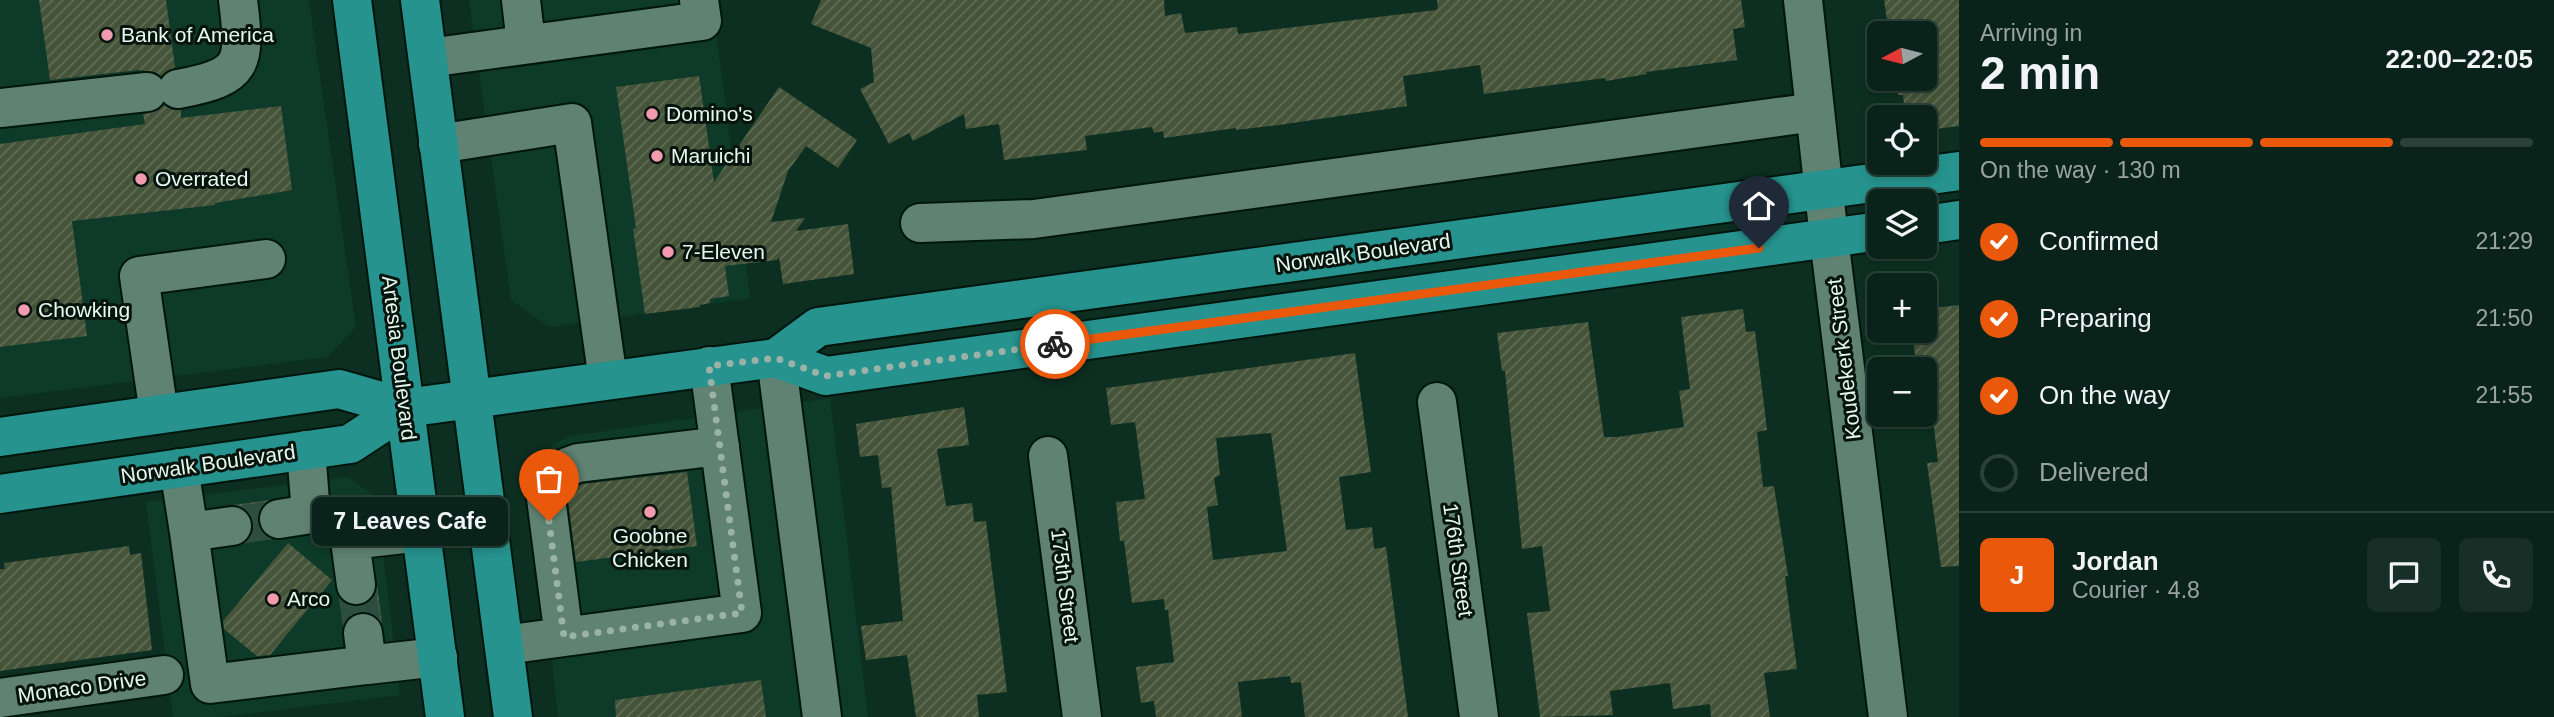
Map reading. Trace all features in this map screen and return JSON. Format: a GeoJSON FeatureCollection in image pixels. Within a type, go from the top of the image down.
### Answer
{"type":"FeatureCollection","features":[{"type":"Feature","properties":{"kind":"main road","name":"Artesia Boulevard"},"geometry":{"type":"LineString","coordinates":[[352,0],[445,717]]}},
{"type":"Feature","properties":{"kind":"main road"},"geometry":{"type":"LineString","coordinates":[[420,0],[513,717]]}},
{"type":"Feature","properties":{"kind":"main road","name":"Norwalk Boulevard"},"geometry":{"type":"LineString","coordinates":[[776,358],[818,327],[1959,171]]}},
{"type":"Feature","properties":{"kind":"main road"},"geometry":{"type":"LineString","coordinates":[[1937,223],[1959,220]]}},
{"type":"Feature","properties":{"kind":"main road","name":"Norwalk Boulevard"},"geometry":{"type":"LineString","coordinates":[[0,438],[339,389],[405,408],[776,358],[826,376],[1867,233]]}},
{"type":"Feature","properties":{"kind":"main road","name":"Norwalk Boulevard"},"geometry":{"type":"LineString","coordinates":[[0,494],[350,444],[405,408]]}},
{"type":"Feature","properties":{"kind":"street"},"geometry":{"type":"LineString","coordinates":[[0,108],[210,83],[229,74],[240,60],[243,39],[238,0]]}},
{"type":"Feature","properties":{"kind":"street"},"geometry":{"type":"LineString","coordinates":[[521,0],[526,44]]}},
{"type":"Feature","properties":{"kind":"street"},"geometry":{"type":"LineString","coordinates":[[428,58],[702,21],[699,0]]}},
{"type":"Feature","properties":{"kind":"street","name":"Koudekerk Street"},"geometry":{"type":"LineString","coordinates":[[1803,0],[1829,238],[1888,717]]}},
{"type":"Feature","properties":{"kind":"street"},"geometry":{"type":"LineString","coordinates":[[920,223],[1034,219],[1815,112]]}},
{"type":"Feature","properties":{"kind":"street"},"geometry":{"type":"LineString","coordinates":[[438,144],[572,123],[608,380]]}},
{"type":"Feature","properties":{"kind":"street"},"geometry":{"type":"LineString","coordinates":[[159,414],[139,276],[266,259]]}},
{"type":"Feature","properties":{"kind":"street"},"geometry":{"type":"LineString","coordinates":[[776,358],[822,717]]}},
{"type":"Feature","properties":{"kind":"street"},"geometry":{"type":"LineString","coordinates":[[504,645],[742,613],[709,366]]}},
{"type":"Feature","properties":{"kind":"street","name":"176th Street"},"geometry":{"type":"LineString","coordinates":[[1437,402],[1479,717]]}},
{"type":"Feature","properties":{"kind":"street"},"geometry":{"type":"LineString","coordinates":[[564,637],[546,498],[551,480],[561,469],[578,463],[720,446]]}},
{"type":"Feature","properties":{"kind":"street"},"geometry":{"type":"LineString","coordinates":[[306,450],[295,516],[350,540],[421,532]]}},
{"type":"Feature","properties":{"kind":"street","name":"175th Street"},"geometry":{"type":"LineString","coordinates":[[1048,456],[1082,717]]}},
{"type":"Feature","properties":{"kind":"street"},"geometry":{"type":"LineString","coordinates":[[179,468],[210,684],[365,649],[438,657]]}},
{"type":"Feature","properties":{"kind":"street"},"geometry":{"type":"LineString","coordinates":[[189,532],[232,526]]}},
{"type":"Feature","properties":{"kind":"street"},"geometry":{"type":"LineString","coordinates":[[350,540],[356,585]]}},
{"type":"Feature","properties":{"kind":"street","name":"Monaco Drive"},"geometry":{"type":"LineString","coordinates":[[0,698],[109,700],[164,676]]}},
{"type":"Feature","properties":{"kind":"shaded area"},"geometry":{"type":"Polygon","coordinates":[[[0,0],[309,0],[356,327],[327,357],[0,398],[0,0]]]}},
{"type":"Feature","properties":{"kind":"shaded area"},"geometry":{"type":"Polygon","coordinates":[[[469,0],[712,0],[750,298],[549,327],[511,300],[469,0]]]}},
{"type":"Feature","properties":{"kind":"shaded area"},"geometry":{"type":"Polygon","coordinates":[[[830,398],[868,717],[558,717],[535,500],[540,465],[553,444],[571,436],[830,398]]]}},
{"type":"Feature","properties":{"kind":"shaded area","name":"Arco"},"geometry":{"type":"Polygon","coordinates":[[[348,477],[376,497],[400,695],[221,717],[173,717],[146,502],[348,477]]]}},
{"type":"Feature","properties":{"kind":"building","name":"Bank of America"},"geometry":{"type":"Polygon","coordinates":[[[39,0],[166,0],[175,67],[161,76],[155,72],[138,70],[50,80],[39,0]]]}},
{"type":"Feature","properties":{"kind":"building"},"geometry":{"type":"Polygon","coordinates":[[[821,0],[1164,0],[1165,16],[1181,13],[1185,33],[1237,27],[1238,34],[1436,10],[1437,0],[1741,0],[1745,27],[1733,29],[1737,60],[1646,72],[1647,74],[1606,81],[1605,78],[1484,94],[1480,65],[1403,76],[1407,106],[1279,125],[1164,138],[1163,131],[1154,133],[1152,127],[1085,136],[1087,150],[1004,160],[999,124],[966,129],[964,114],[913,141],[909,133],[889,144],[860,89],[874,82],[871,48],[811,24],[821,0]]]}},
{"type":"Feature","properties":{"kind":"building"},"geometry":{"type":"Polygon","coordinates":[[[1884,0],[1959,0],[1959,126],[1937,129],[1937,105],[1904,105],[1903,95],[1898,95],[1898,91],[1937,91],[1937,21],[1887,21],[1884,0]]]}},
{"type":"Feature","properties":{"kind":"building"},"geometry":{"type":"Polygon","coordinates":[[[699,76],[714,182],[779,87],[857,140],[838,168],[806,146],[788,171],[771,222],[805,218],[796,231],[848,224],[854,274],[783,284],[779,257],[777,260],[725,266],[729,296],[710,299],[710,303],[700,307],[645,314],[616,87],[699,76]]]}},
{"type":"Feature","properties":{"kind":"building"},"geometry":{"type":"Polygon","coordinates":[[[164,105],[172,110],[181,110],[181,118],[281,106],[292,190],[215,205],[72,221],[87,336],[0,347],[0,144],[145,124],[143,114],[159,110],[164,105]]]}},
{"type":"Feature","properties":{"kind":"building"},"geometry":{"type":"Polygon","coordinates":[[[1959,305],[1959,566],[1941,567],[1927,463],[1938,462],[1934,427],[1937,427],[1937,357],[1915,357],[1914,343],[1937,343],[1937,308],[1959,305]]]}},
{"type":"Feature","properties":{"kind":"building"},"geometry":{"type":"Polygon","coordinates":[[[1743,309],[1746,332],[1755,331],[1767,430],[1757,432],[1763,487],[1774,486],[1788,576],[1785,576],[1797,669],[1764,673],[1770,717],[1711,717],[1710,704],[1673,709],[1670,683],[1610,691],[1613,715],[1540,717],[1527,613],[1550,611],[1542,546],[1522,549],[1505,371],[1502,371],[1497,333],[1588,322],[1604,437],[1618,437],[1684,427],[1679,391],[1690,389],[1681,317],[1743,309]]]}},
{"type":"Feature","properties":{"kind":"building"},"geometry":{"type":"Polygon","coordinates":[[[1355,353],[1371,472],[1339,477],[1346,530],[1372,527],[1374,549],[1386,547],[1408,717],[1305,717],[1301,682],[1291,683],[1290,676],[1238,682],[1242,717],[1156,717],[1154,701],[1141,703],[1136,667],[1174,662],[1168,610],[1165,610],[1164,599],[1132,603],[1124,541],[1120,541],[1116,502],[1145,499],[1135,422],[1111,425],[1106,388],[1355,353]],[[1271,433],[1216,438],[1220,475],[1214,478],[1218,505],[1207,507],[1213,560],[1287,551],[1271,433]]]}},
{"type":"Feature","properties":{"kind":"building"},"geometry":{"type":"Polygon","coordinates":[[[964,407],[969,445],[937,449],[946,506],[972,503],[974,522],[986,521],[1007,692],[977,695],[979,717],[916,717],[907,655],[866,660],[861,626],[903,621],[891,487],[882,488],[878,455],[860,457],[856,424],[964,407]]]}},
{"type":"Feature","properties":{"kind":"building"},"geometry":{"type":"Polygon","coordinates":[[[687,472],[697,546],[576,562],[568,500],[573,489],[583,484],[687,472]]]}},
{"type":"Feature","properties":{"kind":"building"},"geometry":{"type":"Polygon","coordinates":[[[270,500],[259,511],[257,522],[262,532],[270,539],[247,542],[252,534],[253,522],[249,512],[241,506],[233,505],[270,500]]]}},
{"type":"Feature","properties":{"kind":"building"},"geometry":{"type":"Polygon","coordinates":[[[288,543],[332,580],[270,655],[257,656],[224,629],[223,621],[288,543]]]}},
{"type":"Feature","properties":{"kind":"building"},"geometry":{"type":"Polygon","coordinates":[[[129,546],[130,555],[141,553],[152,650],[0,671],[0,569],[5,569],[4,563],[129,546]]]}},
{"type":"Feature","properties":{"kind":"building"},"geometry":{"type":"Polygon","coordinates":[[[377,584],[382,624],[372,613],[361,611],[350,615],[343,624],[340,599],[348,605],[360,606],[370,602],[376,594],[377,584]]]}},
{"type":"Feature","properties":{"kind":"building"},"geometry":{"type":"Polygon","coordinates":[[[761,680],[766,717],[616,717],[615,700],[761,680]]]}},
{"type":"Feature","properties":{"kind":"tunnel"},"geometry":{"type":"LineString","coordinates":[[232,526],[279,519]]}},
{"type":"Feature","properties":{"kind":"tunnel"},"geometry":{"type":"LineString","coordinates":[[356,585],[363,633]]}},
{"type":"Feature","properties":{"kind":"way so far"},"geometry":{"type":"LineString","coordinates":[[549,521],[564,637],[742,613],[709,366],[776,358],[826,376],[1055,344]]}},
{"type":"Feature","properties":{"kind":"place","name":"Bank of America"},"geometry":{"type":"Point","coordinates":[107,35]}},
{"type":"Feature","properties":{"kind":"place","name":"Domino's"},"geometry":{"type":"Point","coordinates":[652,114]}},
{"type":"Feature","properties":{"kind":"place","name":"Maruichi"},"geometry":{"type":"Point","coordinates":[657,156]}},
{"type":"Feature","properties":{"kind":"place","name":"Overrated"},"geometry":{"type":"Point","coordinates":[141,179]}},
{"type":"Feature","properties":{"kind":"place","name":"7-Eleven"},"geometry":{"type":"Point","coordinates":[668,252]}},
{"type":"Feature","properties":{"kind":"place","name":"Chowking"},"geometry":{"type":"Point","coordinates":[24,310]}},
{"type":"Feature","properties":{"kind":"place","name":"Goobne Chicken"},"geometry":{"type":"Point","coordinates":[650,512]}},
{"type":"Feature","properties":{"kind":"place","name":"7 Leaves Cafe"},"geometry":{"type":"Point","coordinates":[549,521]}},
{"type":"Feature","properties":{"kind":"place","name":"Arco"},"geometry":{"type":"Point","coordinates":[273,599]}},
{"type":"Feature","properties":{"kind":"route"},"geometry":{"type":"LineString","coordinates":[[1055,344],[1759,248]]}}]}
